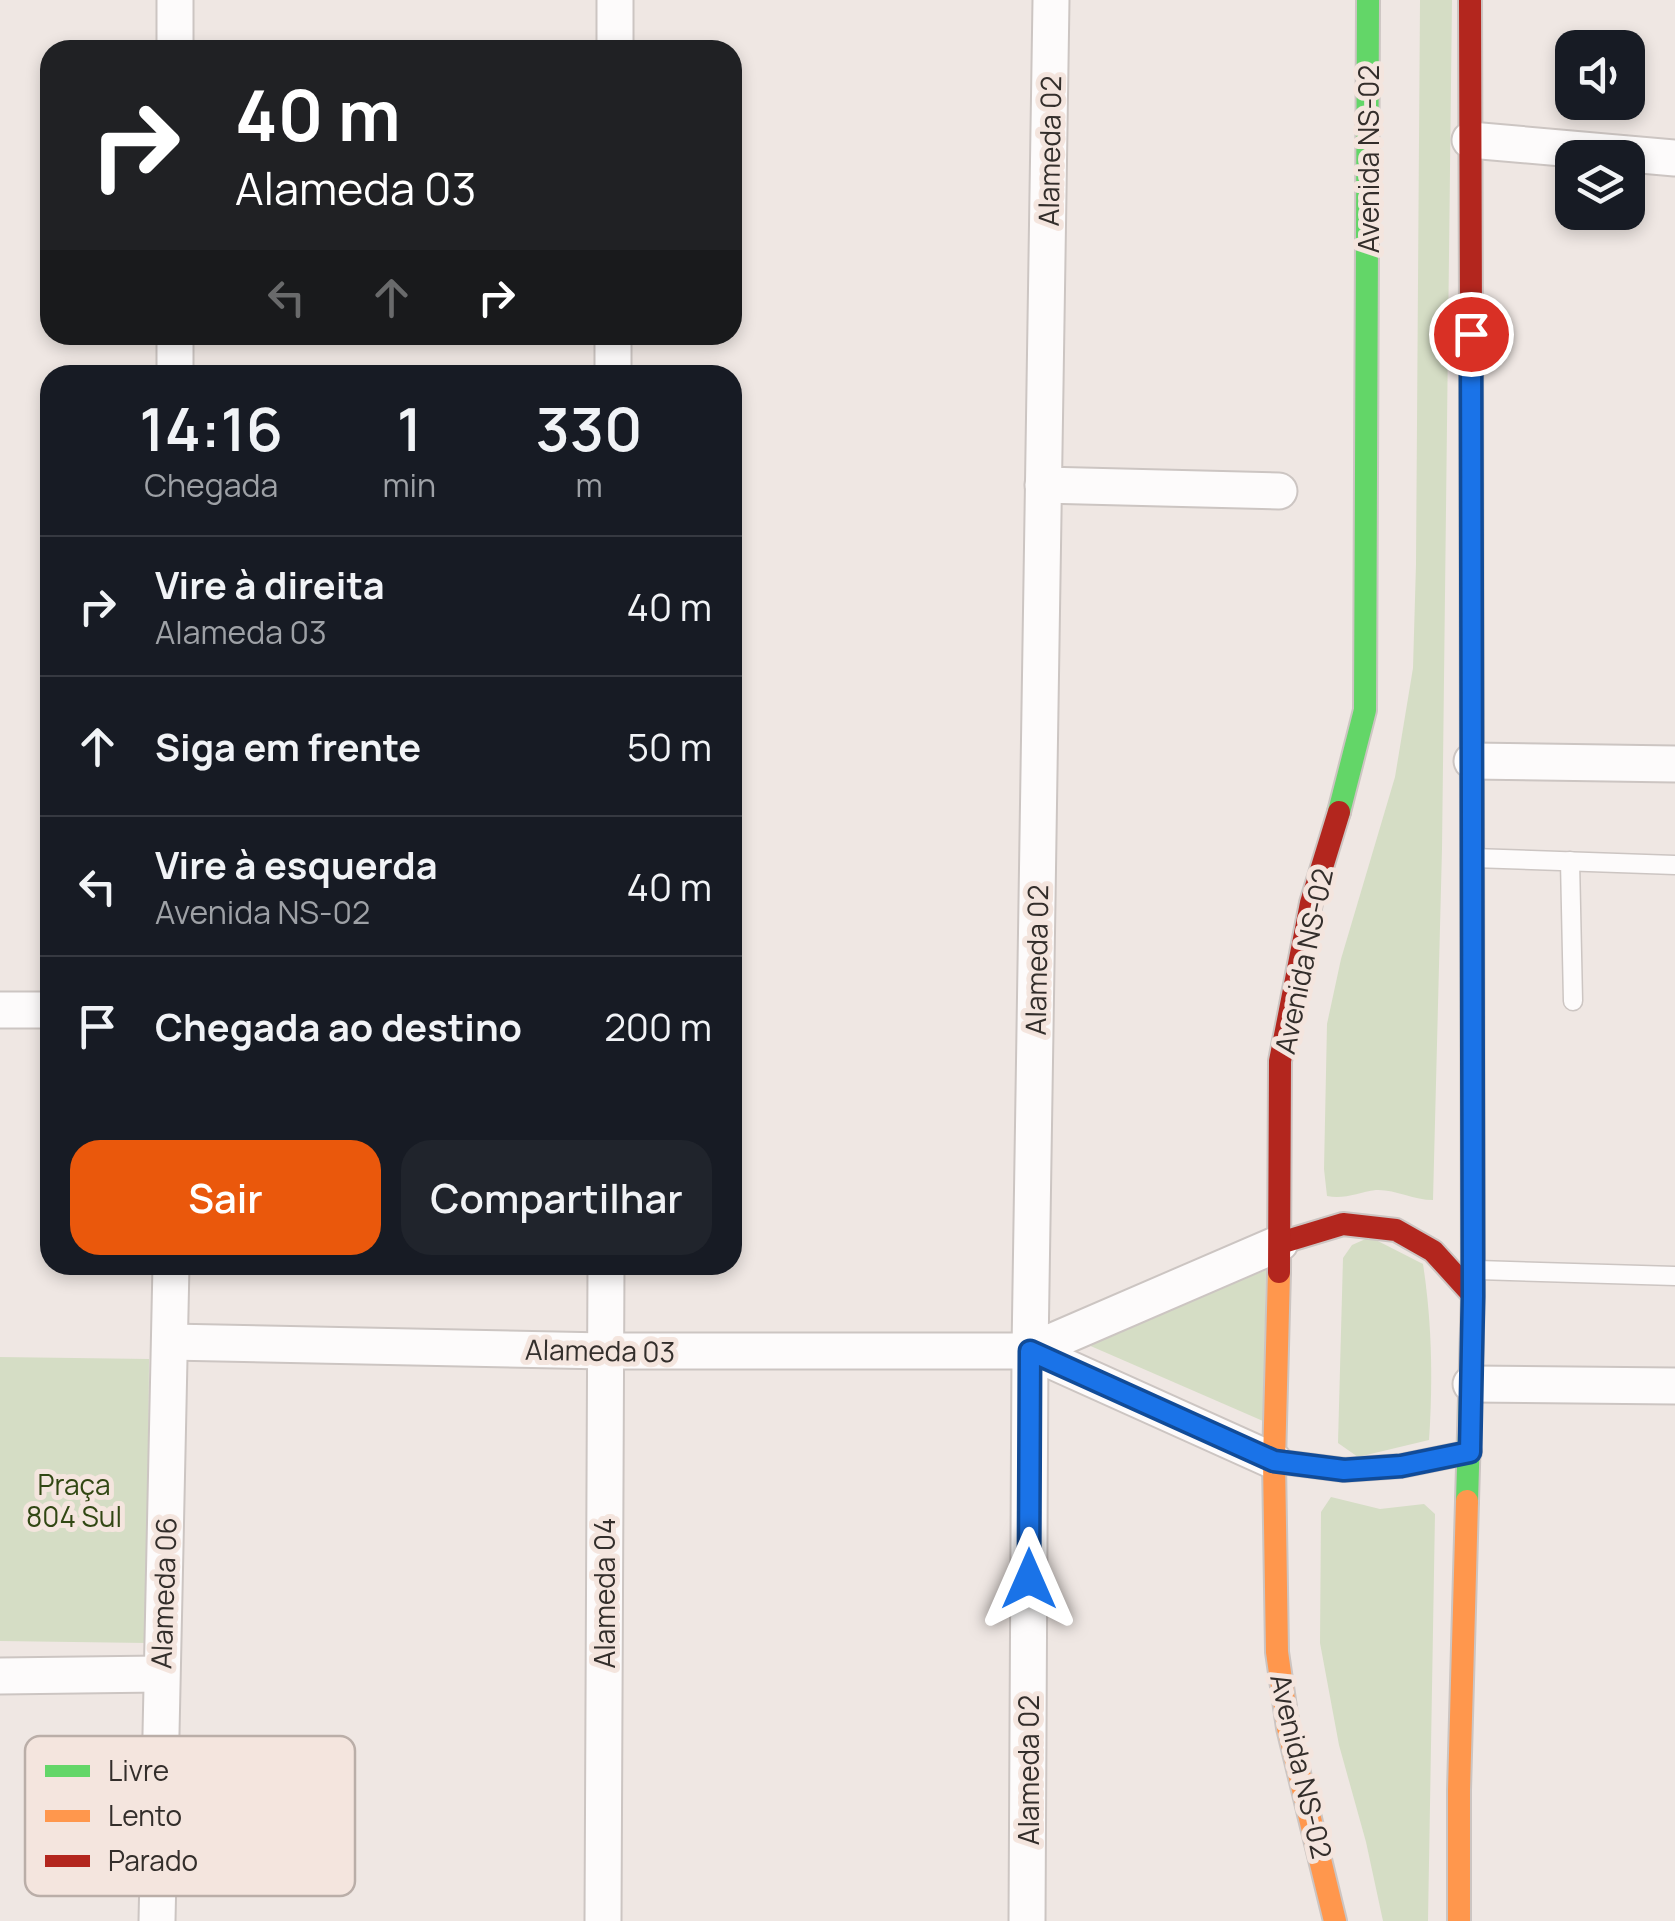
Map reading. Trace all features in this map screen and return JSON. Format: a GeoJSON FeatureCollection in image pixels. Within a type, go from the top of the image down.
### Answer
{"type":"FeatureCollection","features":[{"type":"Feature","properties":{"kind":"street"},"geometry":{"type":"LineString","coordinates":[[176,0],[176,40]]}},
{"type":"Feature","properties":{"kind":"street"},"geometry":{"type":"LineString","coordinates":[[615,40],[616,0]]}},
{"type":"Feature","properties":{"kind":"street","name":"Alameda 02"},"geometry":{"type":"LineString","coordinates":[[1027,1921],[1030,1351],[1052,0]]}},
{"type":"Feature","properties":{"kind":"street","name":"Avenida NS-02"},"geometry":{"type":"LineString","coordinates":[[1335,1921],[1288,1728],[1277,1652],[1274,1461],[1280,1061],[1311,903],[1365,710],[1368,0]]}},
{"type":"Feature","properties":{"kind":"street"},"geometry":{"type":"LineString","coordinates":[[1459,1921],[1473,1296],[1470,0]]}},
{"type":"Feature","properties":{"kind":"street"},"geometry":{"type":"LineString","coordinates":[[1470,140],[1675,158]]}},
{"type":"Feature","properties":{"kind":"street"},"geometry":{"type":"LineString","coordinates":[[1043,485],[1279,491]]}},
{"type":"Feature","properties":{"kind":"street"},"geometry":{"type":"LineString","coordinates":[[1472,761],[1675,764]]}},
{"type":"Feature","properties":{"kind":"street"},"geometry":{"type":"LineString","coordinates":[[0,1010],[40,1010]]}},
{"type":"Feature","properties":{"kind":"street"},"geometry":{"type":"LineString","coordinates":[[1280,1243],[1343,1224],[1396,1230],[1433,1251],[1473,1296]]}},
{"type":"Feature","properties":{"kind":"street","name":"Alameda 03"},"geometry":{"type":"LineString","coordinates":[[170,1342],[605,1351],[1030,1351],[1280,1243]]}},
{"type":"Feature","properties":{"kind":"street","name":"Alameda 06"},"geometry":{"type":"LineString","coordinates":[[159,1736],[171,1275]]}},
{"type":"Feature","properties":{"kind":"street","name":"Alameda 04"},"geometry":{"type":"LineString","coordinates":[[603,1921],[606,1275]]}},
{"type":"Feature","properties":{"kind":"street","name":"Alameda 03"},"geometry":{"type":"LineString","coordinates":[[1030,1351],[1274,1461]]}},
{"type":"Feature","properties":{"kind":"street"},"geometry":{"type":"LineString","coordinates":[[1472,1384],[1675,1386]]}},
{"type":"Feature","properties":{"kind":"street"},"geometry":{"type":"LineString","coordinates":[[1274,1461],[1344,1470],[1401,1466],[1470,1452]]}},
{"type":"Feature","properties":{"kind":"street"},"geometry":{"type":"LineString","coordinates":[[0,1676],[160,1674]]}},
{"type":"Feature","properties":{"kind":"street","name":"Alameda 06"},"geometry":{"type":"LineString","coordinates":[[157,1896],[157,1921]]}},
{"type":"Feature","properties":{"kind":"lane"},"geometry":{"type":"LineString","coordinates":[[1472,858],[1675,865]]}},
{"type":"Feature","properties":{"kind":"lane"},"geometry":{"type":"LineString","coordinates":[[1570,861],[1573,1001]]}},
{"type":"Feature","properties":{"kind":"lane"},"geometry":{"type":"LineString","coordinates":[[1473,1270],[1675,1276]]}},
{"type":"Feature","properties":{"kind":"green space"},"geometry":{"type":"Polygon","coordinates":[[[1420,0],[1452,0],[1442,849],[1433,1200],[1383,1190],[1333,1197],[1327,1196],[1324,1169],[1327,1024],[1341,959],[1395,777],[1413,668],[1420,0]]]}},
{"type":"Feature","properties":{"kind":"green space"},"geometry":{"type":"Polygon","coordinates":[[[1370,1237],[1423,1264],[1430,1330],[1429,1440],[1358,1457],[1338,1443],[1343,1258],[1352,1245],[1370,1237]]]}},
{"type":"Feature","properties":{"kind":"green space"},"geometry":{"type":"Polygon","coordinates":[[[1266,1270],[1263,1421],[1086,1344],[1266,1270]]]}},
{"type":"Feature","properties":{"kind":"green space","name":"Praça 804 Sul"},"geometry":{"type":"Polygon","coordinates":[[[0,1357],[149,1359],[147,1643],[0,1641],[0,1357]]]}},
{"type":"Feature","properties":{"kind":"green space"},"geometry":{"type":"Polygon","coordinates":[[[1331,1497],[1380,1509],[1424,1504],[1435,1514],[1428,1921],[1383,1921],[1339,1745],[1320,1643],[1321,1512],[1331,1497]]]}},
{"type":"Feature","properties":{"kind":"traffic: fast"},"geometry":{"type":"LineString","coordinates":[[1339,812],[1365,710],[1368,0]]}},
{"type":"Feature","properties":{"kind":"traffic: fast"},"geometry":{"type":"LineString","coordinates":[[1467,1501],[1473,1295],[1471,329]]}},
{"type":"Feature","properties":{"kind":"traffic: fast"},"geometry":{"type":"LineString","coordinates":[[1274,1461],[1344,1470],[1401,1466],[1470,1452]]}},
{"type":"Feature","properties":{"kind":"traffic: slow"},"geometry":{"type":"LineString","coordinates":[[1279,1272],[1274,1461],[1277,1652],[1288,1728],[1335,1921]]}},
{"type":"Feature","properties":{"kind":"traffic: slow"},"geometry":{"type":"LineString","coordinates":[[1459,1921],[1467,1501]]}},
{"type":"Feature","properties":{"kind":"traffic: jam"},"geometry":{"type":"LineString","coordinates":[[1470,0],[1471,329]]}},
{"type":"Feature","properties":{"kind":"traffic: jam"},"geometry":{"type":"LineString","coordinates":[[1279,1272],[1280,1061],[1311,903],[1339,812]]}},
{"type":"Feature","properties":{"kind":"traffic: jam"},"geometry":{"type":"LineString","coordinates":[[1280,1243],[1343,1224],[1396,1230],[1433,1251],[1473,1295]]}},
{"type":"Feature","properties":{"kind":"route"},"geometry":{"type":"LineString","coordinates":[[1029,1579],[1030,1351],[1274,1461],[1344,1470],[1401,1466],[1470,1452],[1471,334]]}}]}
